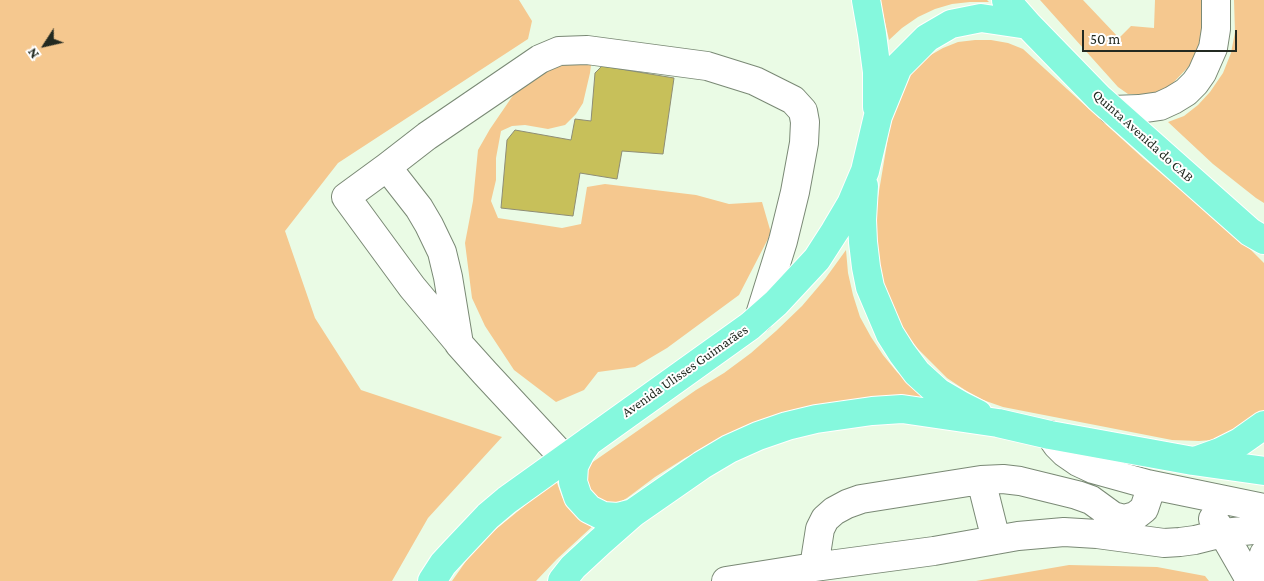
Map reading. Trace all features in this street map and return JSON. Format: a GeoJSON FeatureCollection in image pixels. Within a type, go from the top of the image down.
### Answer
{"type":"FeatureCollection","features":[{"type":"Feature","properties":{"kind":"main road"},"geometry":{"type":"LineString","coordinates":[[866,0],[877,72],[878,116]]}},
{"type":"Feature","properties":{"kind":"main road","name":"Quinta Avenida do CAB"},"geometry":{"type":"LineString","coordinates":[[1006,0],[1099,98],[1259,240]]}},
{"type":"Feature","properties":{"kind":"main road"},"geometry":{"type":"LineString","coordinates":[[878,116],[898,68],[927,38],[951,24],[981,18],[1028,25]]}},
{"type":"Feature","properties":{"kind":"main road","name":"Avenida Ulisses Guimarães"},"geometry":{"type":"LineString","coordinates":[[432,581],[443,564],[488,516],[507,500],[703,360],[776,303],[817,259],[850,204],[865,172],[878,116]]}},
{"type":"Feature","properties":{"kind":"main road"},"geometry":{"type":"LineString","coordinates":[[865,172],[862,220],[866,267],[870,287],[890,334],[917,373],[938,392],[998,423]]}},
{"type":"Feature","properties":{"kind":"main road"},"geometry":{"type":"LineString","coordinates":[[562,581],[573,567],[633,513],[702,465],[729,449],[758,436],[816,419],[902,409],[998,423],[1050,435],[1193,461],[1264,471]]}},
{"type":"Feature","properties":{"kind":"main road"},"geometry":{"type":"LineString","coordinates":[[1193,461],[1220,452],[1240,442],[1264,425]]}},
{"type":"Feature","properties":{"kind":"main road"},"geometry":{"type":"LineString","coordinates":[[592,438],[581,452],[574,466],[573,482],[578,497],[589,509],[603,516],[618,518],[633,513]]}},
{"type":"Feature","properties":{"kind":"lane"},"geometry":{"type":"LineString","coordinates":[[1112,110],[1160,106],[1174,100],[1195,83],[1202,73],[1212,48],[1216,29],[1216,0]]}},
{"type":"Feature","properties":{"kind":"lane"},"geometry":{"type":"LineString","coordinates":[[564,458],[459,344],[412,287],[346,197],[427,136],[540,60],[560,51],[587,50],[707,66],[755,81],[793,100],[803,111],[805,122],[804,143],[783,241],[758,318]]}},
{"type":"Feature","properties":{"kind":"lane"},"geometry":{"type":"LineString","coordinates":[[387,167],[419,208],[442,252],[459,344]]}},
{"type":"Feature","properties":{"kind":"lane"},"geometry":{"type":"LineString","coordinates":[[1050,435],[1066,453],[1078,462],[1093,469],[1147,484],[1264,508]]}},
{"type":"Feature","properties":{"kind":"lane"},"geometry":{"type":"LineString","coordinates":[[814,567],[820,529],[825,519],[834,511],[860,499],[981,480],[1002,479],[1020,481],[1077,494],[1091,500],[1113,516],[1124,518],[1135,516],[1144,509],[1148,497],[1147,484]]}},
{"type":"Feature","properties":{"kind":"lane"},"geometry":{"type":"LineString","coordinates":[[981,480],[996,540]]}},
{"type":"Feature","properties":{"kind":"lane"},"geometry":{"type":"LineString","coordinates":[[1197,494],[1223,533],[1250,581]]}},
{"type":"Feature","properties":{"kind":"lane"},"geometry":{"type":"LineString","coordinates":[[726,581],[934,551],[1018,536],[1064,532],[1097,534],[1146,541],[1180,542],[1223,533],[1264,528]]}},
{"type":"Feature","properties":{"kind":"lane"},"geometry":{"type":"LineString","coordinates":[[1258,581],[1258,571],[1264,554]]}},
{"type":"Feature","properties":{"kind":"shaded area"},"geometry":{"type":"Polygon","coordinates":[[[0,0],[519,0],[532,21],[528,39],[338,163],[285,231],[315,318],[361,390],[502,437],[428,518],[392,581],[0,581],[0,0]]]}},
{"type":"Feature","properties":{"kind":"shaded area"},"geometry":{"type":"Polygon","coordinates":[[[880,0],[987,0],[989,2],[952,4],[935,9],[918,17],[889,40],[880,0]]]}},
{"type":"Feature","properties":{"kind":"shaded area"},"geometry":{"type":"Polygon","coordinates":[[[1040,0],[1083,0],[1119,38],[1131,26],[1154,28],[1155,0],[1203,0],[1202,39],[1192,63],[1171,85],[1158,93],[1128,94],[1118,87],[1040,0]]]}},
{"type":"Feature","properties":{"kind":"shaded area"},"geometry":{"type":"Polygon","coordinates":[[[1234,0],[1264,0],[1264,203],[1213,164],[1168,122],[1184,116],[1198,105],[1223,73],[1231,53],[1235,32],[1234,0]]]}},
{"type":"Feature","properties":{"kind":"shaded area"},"geometry":{"type":"Polygon","coordinates":[[[975,40],[1008,43],[1023,49],[1144,159],[1264,263],[1264,410],[1255,420],[1224,439],[1199,441],[1172,440],[1003,407],[983,400],[947,378],[918,349],[905,332],[894,313],[880,273],[875,230],[876,209],[893,108],[906,79],[929,56],[958,42],[975,40]]]}},
{"type":"Feature","properties":{"kind":"shaded area"},"geometry":{"type":"Polygon","coordinates":[[[592,57],[583,103],[576,114],[565,125],[548,129],[525,125],[512,126],[501,131],[496,158],[496,180],[491,201],[498,218],[562,228],[581,224],[587,187],[605,184],[696,195],[729,204],[762,202],[771,233],[739,295],[667,348],[635,367],[598,372],[584,390],[556,402],[514,370],[485,326],[472,298],[465,243],[473,201],[478,150],[490,129],[516,91],[547,60],[592,57]]]}},
{"type":"Feature","properties":{"kind":"shaded area"},"geometry":{"type":"Polygon","coordinates":[[[846,250],[848,273],[853,295],[860,317],[871,337],[897,372],[932,400],[717,442],[685,458],[620,502],[606,502],[599,499],[593,493],[587,479],[587,471],[590,464],[751,353],[802,306],[846,250]]]}},
{"type":"Feature","properties":{"kind":"shaded area"},"geometry":{"type":"Polygon","coordinates":[[[556,480],[566,504],[574,513],[595,524],[536,581],[452,581],[484,539],[556,480]]]}},
{"type":"Feature","properties":{"kind":"shaded area"},"geometry":{"type":"Polygon","coordinates":[[[1069,565],[1157,567],[1205,576],[1209,581],[976,581],[1069,565]]]}},
{"type":"Feature","properties":{"kind":"building"},"geometry":{"type":"Polygon","coordinates":[[[602,66],[674,78],[663,154],[622,151],[617,179],[580,173],[573,216],[501,208],[507,140],[515,130],[571,140],[575,119],[591,121],[595,73],[602,66]]]}}]}
